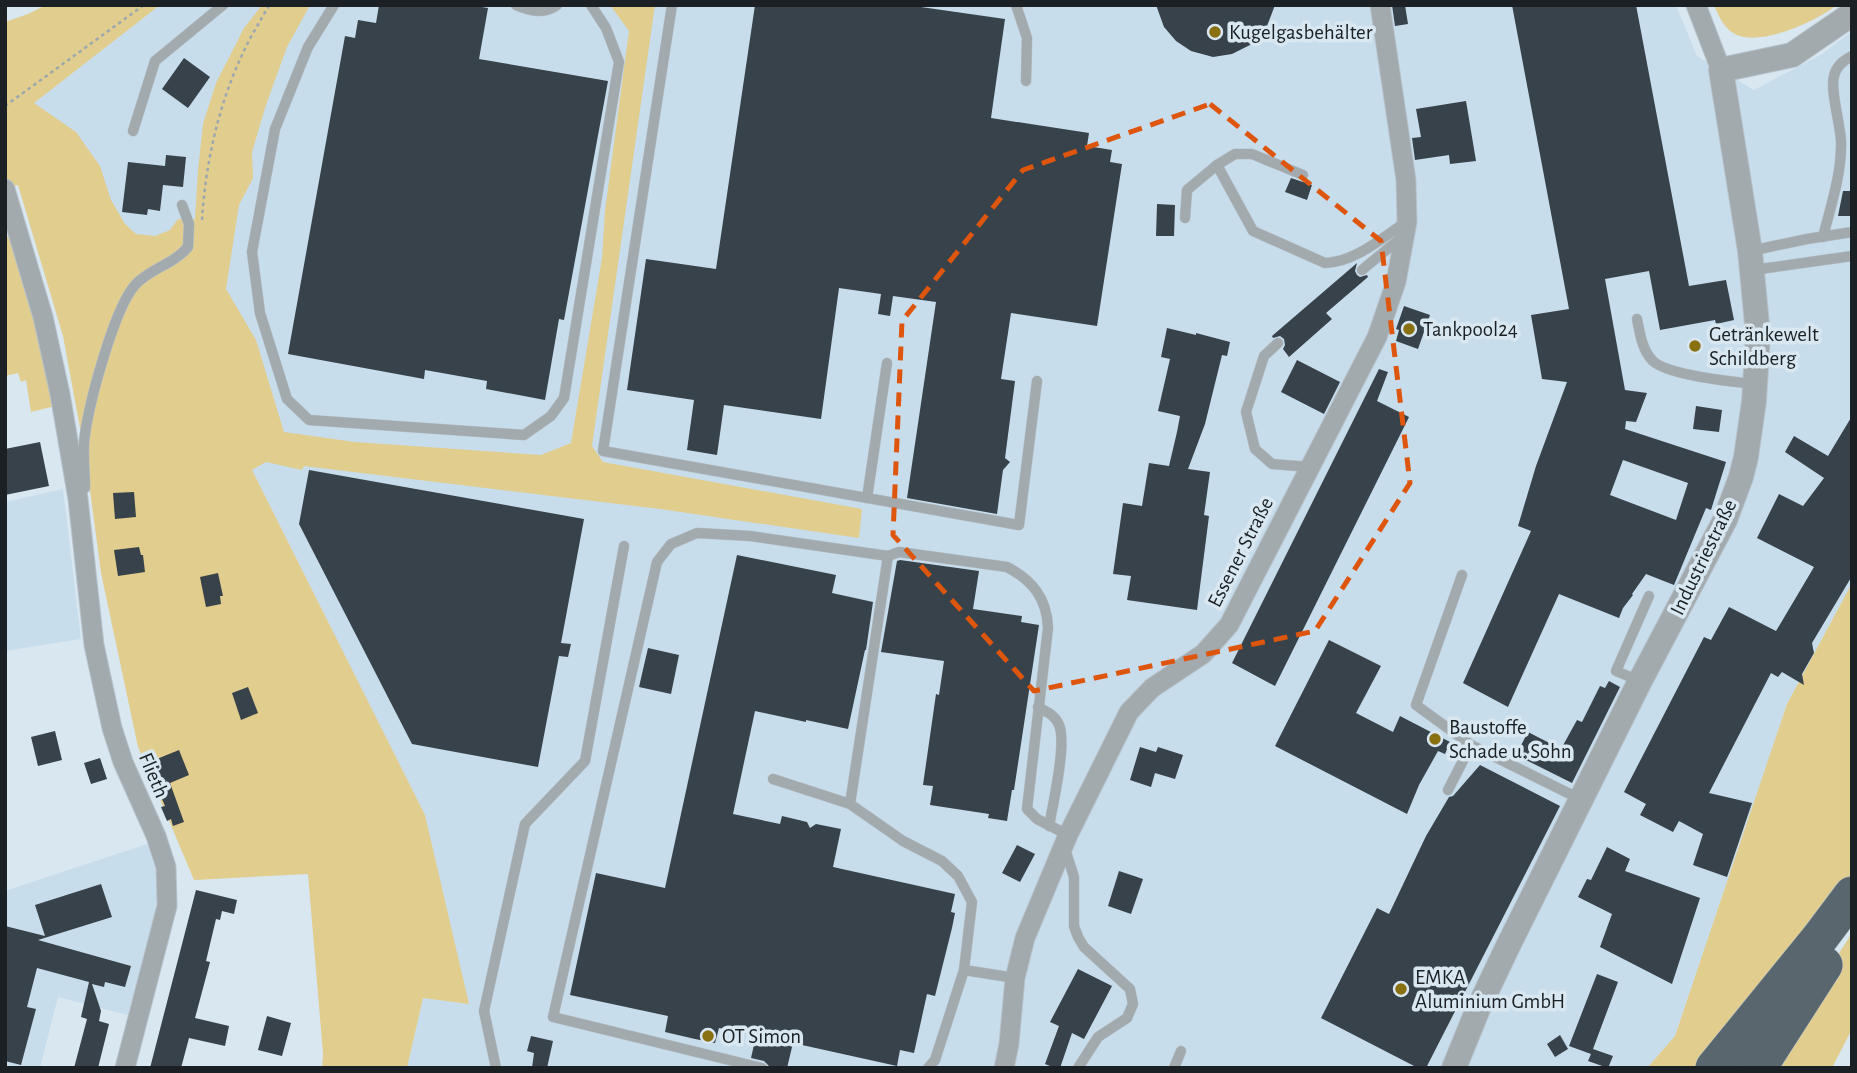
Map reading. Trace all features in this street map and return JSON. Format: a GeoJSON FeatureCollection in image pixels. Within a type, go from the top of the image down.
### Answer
{"type":"FeatureCollection","features":[{"type":"Feature","properties":{"kind":"highway"},"geometry":{"type":"LineString","coordinates":[[1714,1068],[1852,895]]}},
{"type":"Feature","properties":{"kind":"highway"},"geometry":{"type":"LineString","coordinates":[[1758,1068],[1852,923]]}},
{"type":"Feature","properties":{"kind":"street","name":"Essener Straße"},"geometry":{"type":"LineString","coordinates":[[1004,1068],[1015,978],[1025,938],[1066,840],[1129,712],[1152,688],[1203,654],[1229,625],[1377,337],[1396,282],[1405,229],[1406,180],[1380,5]]}},
{"type":"Feature","properties":{"kind":"street","name":"Industriestraße"},"geometry":{"type":"LineString","coordinates":[[1454,1068],[1478,1009],[1640,681],[1725,520],[1746,457],[1758,335],[1751,261],[1721,70],[1696,5]]}},
{"type":"Feature","properties":{"kind":"street"},"geometry":{"type":"LineString","coordinates":[[1721,70],[1793,55],[1852,14]]}},
{"type":"Feature","properties":{"kind":"street","name":"Flieth"},"geometry":{"type":"LineString","coordinates":[[7,200],[43,317],[61,394],[78,495],[94,645],[112,728],[166,867],[167,906],[125,1068]]}},
{"type":"Feature","properties":{"kind":"lane"},"geometry":{"type":"LineString","coordinates":[[133,131],[155,61],[223,5]]}},
{"type":"Feature","properties":{"kind":"lane"},"geometry":{"type":"LineString","coordinates":[[334,5],[308,47],[275,129],[251,252],[260,313],[288,399],[309,420],[524,435],[551,416],[564,398],[619,62],[606,28],[591,5]]}},
{"type":"Feature","properties":{"kind":"lane"},"geometry":{"type":"LineString","coordinates":[[516,5],[527,10],[550,10],[557,5]]}},
{"type":"Feature","properties":{"kind":"lane"},"geometry":{"type":"LineString","coordinates":[[672,5],[603,451],[1019,525],[1037,381]]}},
{"type":"Feature","properties":{"kind":"lane"},"geometry":{"type":"LineString","coordinates":[[1016,5],[1027,37],[1026,82]]}},
{"type":"Feature","properties":{"kind":"lane"},"geometry":{"type":"LineString","coordinates":[[1823,237],[1841,157],[1833,77],[1843,62],[1852,56]]}},
{"type":"Feature","properties":{"kind":"lane"},"geometry":{"type":"LineString","coordinates":[[1185,218],[1187,190],[1235,154],[1252,154],[1303,175]]}},
{"type":"Feature","properties":{"kind":"lane"},"geometry":{"type":"LineString","coordinates":[[1217,165],[1253,232],[1325,263],[1337,262],[1359,253],[1405,229]]}},
{"type":"Feature","properties":{"kind":"lane"},"geometry":{"type":"LineString","coordinates":[[182,205],[189,223],[188,247]]}},
{"type":"Feature","properties":{"kind":"lane"},"geometry":{"type":"LineString","coordinates":[[1362,270],[1405,229]]}},
{"type":"Feature","properties":{"kind":"lane"},"geometry":{"type":"LineString","coordinates":[[1751,261],[1823,237],[1852,232]]}},
{"type":"Feature","properties":{"kind":"lane","name":"Flieth"},"geometry":{"type":"LineString","coordinates":[[78,495],[85,488],[84,435],[107,347],[127,296],[137,283],[172,261],[188,247]]}},
{"type":"Feature","properties":{"kind":"lane"},"geometry":{"type":"LineString","coordinates":[[1751,261],[1852,256]]}},
{"type":"Feature","properties":{"kind":"lane"},"geometry":{"type":"LineString","coordinates":[[1637,319],[1642,342],[1653,362],[1670,371],[1755,384]]}},
{"type":"Feature","properties":{"kind":"lane"},"geometry":{"type":"LineString","coordinates":[[1278,343],[1264,356],[1246,412],[1255,449],[1272,464],[1310,467]]}},
{"type":"Feature","properties":{"kind":"lane"},"geometry":{"type":"LineString","coordinates":[[867,498],[887,363]]}},
{"type":"Feature","properties":{"kind":"lane"},"geometry":{"type":"LineString","coordinates":[[762,1068],[553,1017],[657,562],[671,544],[697,533],[750,536],[888,556],[899,552],[1007,567],[1023,575],[1037,591],[1048,612],[1048,628],[1027,809],[1066,840],[1074,877],[1074,926],[1078,937],[1084,947],[1130,989],[1133,1004],[1127,1018],[1098,1037],[1079,1068]]}},
{"type":"Feature","properties":{"kind":"lane"},"geometry":{"type":"LineString","coordinates":[[496,1068],[484,1011],[525,824],[585,761],[624,546]]}},
{"type":"Feature","properties":{"kind":"lane"},"geometry":{"type":"LineString","coordinates":[[850,804],[888,556]]}},
{"type":"Feature","properties":{"kind":"lane"},"geometry":{"type":"LineString","coordinates":[[1462,575],[1416,705],[1471,745],[1582,800]]}},
{"type":"Feature","properties":{"kind":"lane"},"geometry":{"type":"LineString","coordinates":[[1640,681],[1616,671],[1649,596]]}},
{"type":"Feature","properties":{"kind":"lane"},"geometry":{"type":"LineString","coordinates":[[1038,707],[1052,715],[1059,724],[1062,741],[1049,826]]}},
{"type":"Feature","properties":{"kind":"lane"},"geometry":{"type":"LineString","coordinates":[[1448,790],[1471,745]]}},
{"type":"Feature","properties":{"kind":"lane"},"geometry":{"type":"LineString","coordinates":[[774,779],[850,804],[903,841],[942,861],[958,876],[972,902],[964,970],[935,1060],[928,1068]]}},
{"type":"Feature","properties":{"kind":"lane"},"geometry":{"type":"LineString","coordinates":[[964,970],[1015,978]]}},
{"type":"Feature","properties":{"kind":"lane"},"geometry":{"type":"LineString","coordinates":[[1174,1068],[1181,1051]]}},
{"type":"Feature","properties":{"kind":"path"},"geometry":{"type":"LineString","coordinates":[[5,106],[144,5]]}},
{"type":"Feature","properties":{"kind":"path"},"geometry":{"type":"LineString","coordinates":[[188,247],[200,242],[204,187],[226,94],[247,46],[270,5]]}},
{"type":"Feature","properties":{"kind":"highlighted area"},"geometry":{"type":"Polygon","coordinates":[[[1210,104],[1381,241],[1410,483],[1315,631],[1034,691],[893,535],[902,321],[1023,170],[1210,104]]]}},
{"type":"Feature","properties":{"kind":"shaded area"},"geometry":{"type":"Polygon","coordinates":[[[46,5],[160,5],[34,103],[76,132],[100,166],[111,200],[125,224],[136,234],[155,236],[170,230],[178,219],[195,219],[203,124],[216,83],[244,28],[262,5],[310,5],[287,47],[252,152],[253,178],[239,205],[226,289],[256,340],[284,432],[355,442],[541,455],[571,443],[602,258],[605,211],[629,31],[610,5],[655,5],[592,446],[603,462],[862,509],[859,538],[660,509],[304,466],[302,470],[266,462],[252,470],[425,815],[469,1004],[423,998],[407,1068],[322,1068],[308,874],[194,880],[138,747],[101,573],[86,460],[63,336],[18,185],[5,189],[5,22],[46,5]]]}},
{"type":"Feature","properties":{"kind":"shaded area"},"geometry":{"type":"Polygon","coordinates":[[[160,5],[1676,5],[1697,56],[1754,90],[1822,54],[1852,31],[1852,583],[1787,704],[1675,1036],[1647,1068],[407,1068],[423,998],[469,1004],[130,278],[33,103],[160,5]]]}},
{"type":"Feature","properties":{"kind":"shaded area"},"geometry":{"type":"Polygon","coordinates":[[[1714,5],[1837,5],[1789,30],[1748,38],[1729,30],[1714,5]]]}},
{"type":"Feature","properties":{"kind":"shaded area"},"geometry":{"type":"Polygon","coordinates":[[[5,234],[14,244],[39,316],[55,406],[31,412],[26,380],[21,382],[18,373],[5,376],[5,234]]]}},
{"type":"Feature","properties":{"kind":"shaded area"},"geometry":{"type":"Polygon","coordinates":[[[63,489],[81,639],[5,651],[5,502],[63,489]]]}},
{"type":"Feature","properties":{"kind":"shaded area"},"geometry":{"type":"Polygon","coordinates":[[[1852,583],[1852,876],[1697,1068],[1647,1068],[1675,1036],[1787,704],[1852,583]]]}},
{"type":"Feature","properties":{"kind":"shaded area"},"geometry":{"type":"Polygon","coordinates":[[[150,843],[158,883],[156,908],[128,1015],[58,997],[40,1068],[5,1068],[5,891],[150,843]]]}},
{"type":"Feature","properties":{"kind":"shaded area"},"geometry":{"type":"Polygon","coordinates":[[[1852,933],[1852,1029],[1832,1068],[1765,1068],[1852,933]]]}},
{"type":"Feature","properties":{"kind":"building"},"geometry":{"type":"Polygon","coordinates":[[[379,5],[470,5],[488,8],[479,59],[608,81],[564,320],[559,319],[545,400],[486,389],[487,381],[425,370],[424,379],[288,354],[345,36],[355,38],[358,20],[376,23],[379,5]]]}},
{"type":"Feature","properties":{"kind":"building"},"geometry":{"type":"Polygon","coordinates":[[[755,5],[907,5],[1005,19],[991,118],[1089,133],[1087,146],[1112,150],[1110,162],[1122,164],[1097,326],[1011,313],[1001,379],[1015,381],[1005,458],[1010,462],[1003,470],[997,514],[907,498],[936,302],[893,296],[890,316],[878,314],[881,294],[839,288],[821,419],[724,405],[717,455],[687,450],[694,400],[627,390],[646,259],[716,269],[755,5]]]}},
{"type":"Feature","properties":{"kind":"building","name":"Kugelgasbehälter"},"geometry":{"type":"Polygon","coordinates":[[[1156,5],[1275,5],[1267,26],[1252,44],[1232,54],[1213,57],[1191,51],[1176,41],[1164,27],[1156,5]]]}},
{"type":"Feature","properties":{"kind":"building"},"geometry":{"type":"Polygon","coordinates":[[[1392,5],[1405,5],[1408,24],[1395,26],[1392,5]]]}},
{"type":"Feature","properties":{"kind":"building"},"geometry":{"type":"Polygon","coordinates":[[[1512,5],[1636,5],[1689,286],[1726,280],[1734,320],[1716,324],[1715,320],[1660,330],[1649,271],[1605,279],[1625,390],[1647,393],[1636,422],[1626,421],[1625,429],[1726,462],[1711,510],[1706,508],[1674,585],[1646,574],[1619,618],[1559,594],[1508,707],[1463,683],[1531,531],[1518,526],[1536,466],[1567,382],[1542,379],[1531,315],[1569,309],[1512,5]],[[1623,460],[1610,495],[1676,520],[1688,483],[1623,460]]]}},
{"type":"Feature","properties":{"kind":"building"},"geometry":{"type":"Polygon","coordinates":[[[184,58],[210,77],[188,108],[162,89],[184,58]]]}},
{"type":"Feature","properties":{"kind":"building"},"geometry":{"type":"Polygon","coordinates":[[[1466,101],[1476,161],[1450,164],[1449,155],[1415,160],[1412,138],[1421,137],[1416,109],[1466,101]]]}},
{"type":"Feature","properties":{"kind":"building"},"geometry":{"type":"Polygon","coordinates":[[[166,155],[186,157],[183,187],[163,185],[160,211],[148,209],[147,215],[122,212],[128,162],[165,166],[166,155]]]}},
{"type":"Feature","properties":{"kind":"building"},"geometry":{"type":"Polygon","coordinates":[[[1291,178],[1312,185],[1307,200],[1285,192],[1291,178]]]}},
{"type":"Feature","properties":{"kind":"building"},"geometry":{"type":"Polygon","coordinates":[[[1843,191],[1852,191],[1852,216],[1838,216],[1843,191]]]}},
{"type":"Feature","properties":{"kind":"building"},"geometry":{"type":"Polygon","coordinates":[[[1157,204],[1175,205],[1174,236],[1156,236],[1157,204]]]}},
{"type":"Feature","properties":{"kind":"building"},"geometry":{"type":"Polygon","coordinates":[[[1357,263],[1357,275],[1368,277],[1326,313],[1332,319],[1289,357],[1283,349],[1284,339],[1272,336],[1357,263]]]}},
{"type":"Feature","properties":{"kind":"building"},"geometry":{"type":"Polygon","coordinates":[[[1404,306],[1430,315],[1418,349],[1396,341],[1399,330],[1396,329],[1404,306]]]}},
{"type":"Feature","properties":{"kind":"building"},"geometry":{"type":"Polygon","coordinates":[[[1167,328],[1230,342],[1227,356],[1222,355],[1205,424],[1188,469],[1210,472],[1204,515],[1209,516],[1197,610],[1127,600],[1131,576],[1113,574],[1123,503],[1142,506],[1149,463],[1169,466],[1177,432],[1180,416],[1158,411],[1170,359],[1161,357],[1167,328]]]}},
{"type":"Feature","properties":{"kind":"building"},"geometry":{"type":"Polygon","coordinates":[[[1297,360],[1340,382],[1324,414],[1281,392],[1297,360]]]}},
{"type":"Feature","properties":{"kind":"building"},"geometry":{"type":"Polygon","coordinates":[[[1379,369],[1388,372],[1377,401],[1409,417],[1275,686],[1232,663],[1379,369]]]}},
{"type":"Feature","properties":{"kind":"building"},"geometry":{"type":"Polygon","coordinates":[[[1696,406],[1722,410],[1719,432],[1693,429],[1696,406]]]}},
{"type":"Feature","properties":{"kind":"building"},"geometry":{"type":"Polygon","coordinates":[[[1852,416],[1852,576],[1812,643],[1814,653],[1802,674],[1804,685],[1782,672],[1778,677],[1771,673],[1709,793],[1752,803],[1727,877],[1693,865],[1703,834],[1679,821],[1673,832],[1640,815],[1646,804],[1624,792],[1704,637],[1711,640],[1729,607],[1776,631],[1814,567],[1757,538],[1779,494],[1803,506],[1824,478],[1785,452],[1794,436],[1828,456],[1852,416]]]}},
{"type":"Feature","properties":{"kind":"building"},"geometry":{"type":"Polygon","coordinates":[[[40,442],[49,486],[5,495],[5,449],[40,442]]]}},
{"type":"Feature","properties":{"kind":"building"},"geometry":{"type":"Polygon","coordinates":[[[309,470],[584,519],[561,643],[571,644],[568,657],[559,656],[538,767],[412,744],[299,524],[309,470]]]}},
{"type":"Feature","properties":{"kind":"building"},"geometry":{"type":"Polygon","coordinates":[[[134,492],[136,517],[115,519],[113,493],[134,492]]]}},
{"type":"Feature","properties":{"kind":"building"},"geometry":{"type":"Polygon","coordinates":[[[139,547],[145,572],[118,576],[114,550],[139,547]]]}},
{"type":"Feature","properties":{"kind":"building"},"geometry":{"type":"Polygon","coordinates":[[[737,555],[836,575],[832,593],[873,602],[866,650],[848,729],[755,711],[733,814],[780,824],[782,816],[807,822],[810,828],[816,824],[841,829],[833,867],[955,894],[951,912],[955,913],[935,996],[927,994],[914,1053],[900,1050],[897,1066],[793,1043],[787,1068],[769,1066],[764,1061],[751,1058],[756,1036],[719,1028],[715,1043],[695,1039],[665,1032],[668,1016],[570,995],[596,873],[665,888],[737,555]]]}},
{"type":"Feature","properties":{"kind":"building"},"geometry":{"type":"Polygon","coordinates":[[[897,561],[979,571],[973,609],[1022,616],[1021,622],[1039,625],[1007,821],[988,818],[989,814],[930,805],[933,786],[923,785],[936,694],[939,695],[944,661],[881,652],[897,561]]]}},
{"type":"Feature","properties":{"kind":"building"},"geometry":{"type":"Polygon","coordinates":[[[218,573],[223,596],[220,596],[221,604],[206,607],[200,577],[218,573]]]}},
{"type":"Feature","properties":{"kind":"building"},"geometry":{"type":"Polygon","coordinates":[[[1329,640],[1381,666],[1356,713],[1393,732],[1400,716],[1450,742],[1445,754],[1438,751],[1407,814],[1275,746],[1329,640]]]}},
{"type":"Feature","properties":{"kind":"building"},"geometry":{"type":"Polygon","coordinates":[[[648,648],[679,655],[671,694],[639,687],[648,648]]]}},
{"type":"Feature","properties":{"kind":"building"},"geometry":{"type":"Polygon","coordinates":[[[1609,681],[1620,687],[1572,783],[1516,755],[1528,732],[1561,749],[1577,720],[1582,722],[1600,686],[1605,688],[1609,681]]]}},
{"type":"Feature","properties":{"kind":"building"},"geometry":{"type":"Polygon","coordinates":[[[248,687],[258,713],[241,720],[232,693],[248,687]]]}},
{"type":"Feature","properties":{"kind":"building"},"geometry":{"type":"Polygon","coordinates":[[[55,731],[62,760],[38,766],[31,737],[55,731]]]}},
{"type":"Feature","properties":{"kind":"building"},"geometry":{"type":"Polygon","coordinates":[[[1140,747],[1156,752],[1158,747],[1183,755],[1175,779],[1155,773],[1151,787],[1130,780],[1140,747]]]}},
{"type":"Feature","properties":{"kind":"building"},"geometry":{"type":"Polygon","coordinates":[[[179,750],[189,775],[170,783],[184,822],[173,826],[171,819],[167,821],[161,807],[165,806],[147,763],[179,750]]]}},
{"type":"Feature","properties":{"kind":"building"},"geometry":{"type":"Polygon","coordinates":[[[100,758],[107,779],[91,784],[84,763],[100,758]]]}},
{"type":"Feature","properties":{"kind":"building"},"geometry":{"type":"Polygon","coordinates":[[[1480,765],[1560,806],[1426,1068],[1418,1068],[1321,1018],[1377,908],[1389,914],[1426,836],[1449,797],[1453,796],[1480,765]]]}},
{"type":"Feature","properties":{"kind":"building"},"geometry":{"type":"Polygon","coordinates":[[[1017,845],[1035,854],[1020,882],[1002,873],[1017,845]]]}},
{"type":"Feature","properties":{"kind":"building"},"geometry":{"type":"Polygon","coordinates":[[[1607,847],[1630,859],[1625,871],[1700,898],[1672,984],[1600,947],[1612,914],[1578,897],[1587,879],[1591,880],[1607,847]]]}},
{"type":"Feature","properties":{"kind":"building"},"geometry":{"type":"Polygon","coordinates":[[[1119,871],[1143,879],[1131,914],[1108,906],[1119,871]]]}},
{"type":"Feature","properties":{"kind":"building"},"geometry":{"type":"Polygon","coordinates":[[[101,884],[112,917],[38,940],[131,966],[125,987],[105,982],[104,987],[92,984],[101,1011],[99,1021],[109,1024],[98,1068],[74,1068],[87,1019],[81,1017],[89,982],[37,968],[27,1007],[36,1009],[21,1065],[5,1061],[5,926],[45,936],[35,905],[101,884]]]}},
{"type":"Feature","properties":{"kind":"building"},"geometry":{"type":"Polygon","coordinates":[[[196,890],[237,900],[234,914],[222,911],[220,920],[216,919],[206,961],[210,962],[195,1018],[229,1026],[225,1046],[189,1038],[181,1068],[150,1068],[196,890]]]}},
{"type":"Feature","properties":{"kind":"building"},"geometry":{"type":"Polygon","coordinates":[[[1078,969],[1112,986],[1084,1039],[1072,1033],[1060,1068],[1055,1068],[1045,1064],[1059,1026],[1050,1022],[1078,969]]]}},
{"type":"Feature","properties":{"kind":"building"},"geometry":{"type":"Polygon","coordinates":[[[1597,974],[1618,982],[1593,1049],[1613,1056],[1608,1068],[1588,1061],[1591,1054],[1569,1046],[1597,974]]]}},
{"type":"Feature","properties":{"kind":"building"},"geometry":{"type":"Polygon","coordinates":[[[267,1016],[291,1023],[282,1056],[258,1050],[267,1016]]]}},
{"type":"Feature","properties":{"kind":"building"},"geometry":{"type":"Polygon","coordinates":[[[1560,1035],[1568,1049],[1555,1057],[1547,1044],[1560,1035]]]}},
{"type":"Feature","properties":{"kind":"building"},"geometry":{"type":"Polygon","coordinates":[[[531,1036],[553,1041],[547,1068],[532,1068],[534,1053],[527,1051],[531,1036]]]}},
{"type":"Feature","properties":{"kind":"place","name":"Kugelgasbehälter"},"geometry":{"type":"Point","coordinates":[1215,32]}},
{"type":"Feature","properties":{"kind":"place","name":"Tankpool24"},"geometry":{"type":"Point","coordinates":[1409,329]}},
{"type":"Feature","properties":{"kind":"place","name":"Getränkewelt Schildberg"},"geometry":{"type":"Point","coordinates":[1695,346]}},
{"type":"Feature","properties":{"kind":"place","name":"Baustoffe Schade u. Sohn"},"geometry":{"type":"Point","coordinates":[1435,739]}},
{"type":"Feature","properties":{"kind":"place","name":"EMKA Aluminium GmbH"},"geometry":{"type":"Point","coordinates":[1401,989]}},
{"type":"Feature","properties":{"kind":"place","name":"OT Simon"},"geometry":{"type":"Point","coordinates":[708,1036]}}]}
